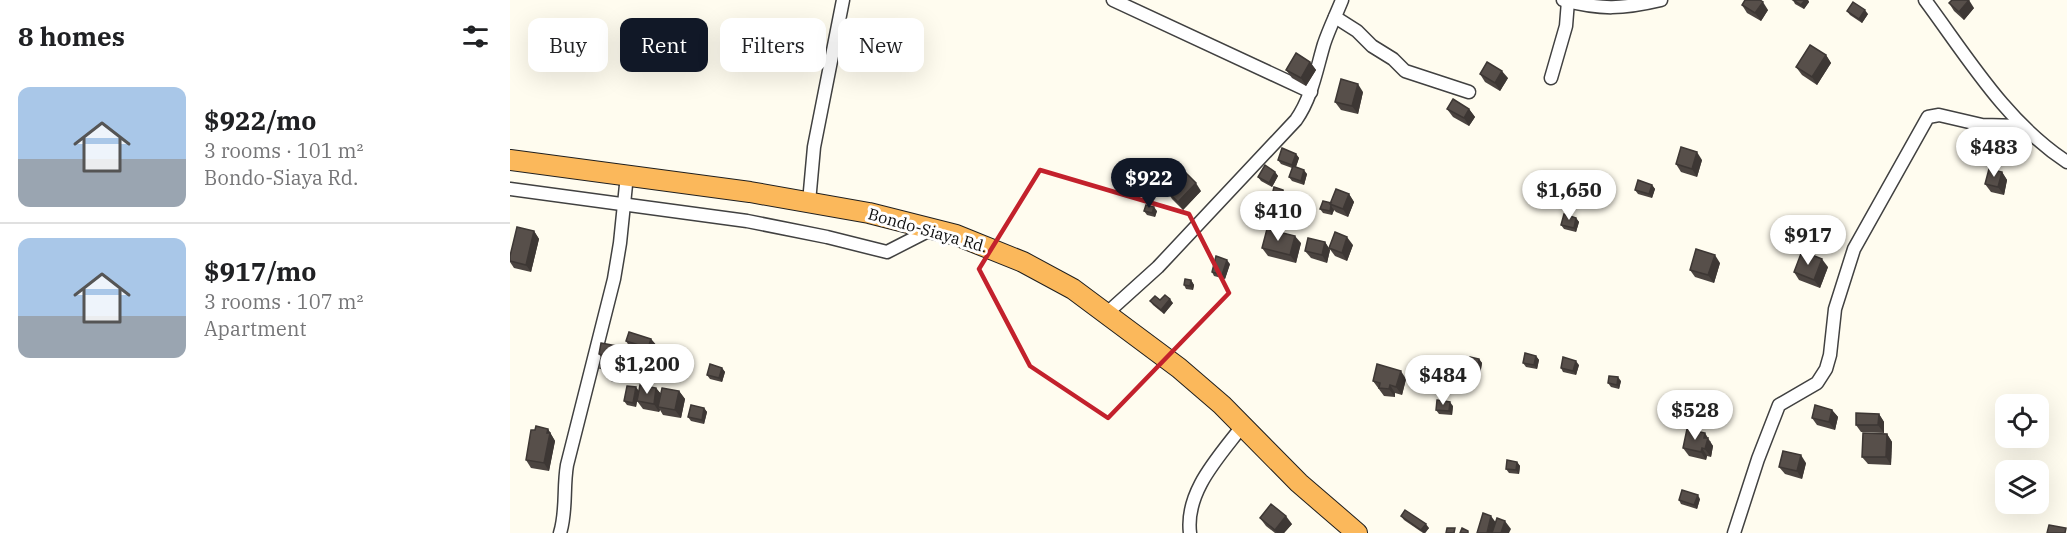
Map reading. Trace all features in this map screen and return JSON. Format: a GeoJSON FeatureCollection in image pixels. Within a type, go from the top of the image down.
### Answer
{"type":"FeatureCollection","features":[{"type":"Feature","properties":{"kind":"highway","name":"Bondo-Siaya Rd."},"geometry":{"type":"LineString","coordinates":[[510,160],[627,175],[869,213],[980,244],[1023,262],[1052,276],[1107,313],[1192,378],[1243,425],[1299,483],[1357,533]]}},
{"type":"Feature","properties":{"kind":"street"},"geometry":{"type":"LineString","coordinates":[[809,202],[814,147],[843,0]]}},
{"type":"Feature","properties":{"kind":"street"},"geometry":{"type":"LineString","coordinates":[[1113,0],[1311,92]]}},
{"type":"Feature","properties":{"kind":"street"},"geometry":{"type":"LineString","coordinates":[[1107,313],[1158,267],[1296,120],[1304,109],[1311,92],[1329,29],[1342,0]]}},
{"type":"Feature","properties":{"kind":"street"},"geometry":{"type":"LineString","coordinates":[[1551,78],[1566,26],[1566,1],[1617,9],[1661,0]]}},
{"type":"Feature","properties":{"kind":"street"},"geometry":{"type":"LineString","coordinates":[[1925,0],[1991,90],[2022,126],[2036,140],[2067,162]]}},
{"type":"Feature","properties":{"kind":"street"},"geometry":{"type":"LineString","coordinates":[[1335,17],[1393,59],[1405,71],[1469,92]]}},
{"type":"Feature","properties":{"kind":"street"},"geometry":{"type":"LineString","coordinates":[[1734,533],[1758,459],[1779,405],[1817,383],[1826,369],[1830,355],[1835,309],[1854,249],[1928,117],[1939,115],[1982,125],[2022,126]]}},
{"type":"Feature","properties":{"kind":"street"},"geometry":{"type":"LineString","coordinates":[[560,533],[563,525],[567,465],[614,279],[627,175]]}},
{"type":"Feature","properties":{"kind":"street"},"geometry":{"type":"LineString","coordinates":[[510,189],[747,221],[887,252],[932,229]]}},
{"type":"Feature","properties":{"kind":"street"},"geometry":{"type":"LineString","coordinates":[[1190,533],[1189,517],[1194,496],[1243,425]]}},
{"type":"Feature","properties":{"kind":"highlighted area"},"geometry":{"type":"Polygon","coordinates":[[[1040,170],[1189,214],[1229,293],[1108,418],[1030,366],[979,269],[1040,170]]]}},
{"type":"Feature","properties":{"kind":"building"},"geometry":{"type":"Polygon","coordinates":[[[1745,0],[1763,2],[1755,13],[1742,5],[1745,0]]]}},
{"type":"Feature","properties":{"kind":"building"},"geometry":{"type":"Polygon","coordinates":[[[1793,0],[1805,0],[1801,5],[1793,0]]]}},
{"type":"Feature","properties":{"kind":"building"},"geometry":{"type":"Polygon","coordinates":[[[1952,0],[1969,0],[1959,12],[1949,3],[1952,0]]]}},
{"type":"Feature","properties":{"kind":"building"},"geometry":{"type":"Polygon","coordinates":[[[1853,2],[1865,10],[1859,19],[1847,11],[1853,2]]]}},
{"type":"Feature","properties":{"kind":"building"},"geometry":{"type":"Polygon","coordinates":[[[1810,45],[1826,55],[1812,77],[1796,67],[1810,45]]]}},
{"type":"Feature","properties":{"kind":"building"},"geometry":{"type":"Polygon","coordinates":[[[1296,53],[1310,62],[1301,78],[1286,70],[1296,53]]]}},
{"type":"Feature","properties":{"kind":"building"},"geometry":{"type":"Polygon","coordinates":[[[1487,62],[1502,71],[1495,83],[1480,74],[1487,62]]]}},
{"type":"Feature","properties":{"kind":"building"},"geometry":{"type":"Polygon","coordinates":[[[1341,79],[1358,84],[1352,106],[1335,102],[1341,79]]]}},
{"type":"Feature","properties":{"kind":"building"},"geometry":{"type":"Polygon","coordinates":[[[1453,99],[1469,109],[1464,118],[1447,109],[1453,99]]]}},
{"type":"Feature","properties":{"kind":"building"},"geometry":{"type":"Polygon","coordinates":[[[1681,147],[1697,152],[1692,169],[1676,164],[1681,147]]]}},
{"type":"Feature","properties":{"kind":"building"},"geometry":{"type":"Polygon","coordinates":[[[1282,148],[1296,154],[1292,165],[1278,160],[1282,148]]]}},
{"type":"Feature","properties":{"kind":"building"},"geometry":{"type":"Polygon","coordinates":[[[1265,165],[1275,172],[1269,183],[1258,177],[1265,165]]]}},
{"type":"Feature","properties":{"kind":"building"},"geometry":{"type":"Polygon","coordinates":[[[1293,166],[1304,170],[1301,181],[1289,177],[1293,166]]]}},
{"type":"Feature","properties":{"kind":"building"},"geometry":{"type":"Polygon","coordinates":[[[1989,169],[2002,172],[1998,187],[1985,184],[1989,169]]]}},
{"type":"Feature","properties":{"kind":"building"},"geometry":{"type":"Polygon","coordinates":[[[1185,172],[1196,183],[1178,202],[1167,191],[1185,172]]]}},
{"type":"Feature","properties":{"kind":"building"},"geometry":{"type":"Polygon","coordinates":[[[1638,180],[1652,185],[1649,194],[1635,190],[1638,180]]]}},
{"type":"Feature","properties":{"kind":"building"},"geometry":{"type":"Polygon","coordinates":[[[1274,187],[1283,190],[1281,198],[1272,195],[1274,187]]]}},
{"type":"Feature","properties":{"kind":"building"},"geometry":{"type":"Polygon","coordinates":[[[1336,189],[1349,194],[1343,209],[1330,204],[1336,189]]]}},
{"type":"Feature","properties":{"kind":"building"},"geometry":{"type":"Polygon","coordinates":[[[1323,201],[1331,203],[1330,211],[1320,209],[1323,201]]]}},
{"type":"Feature","properties":{"kind":"building"},"geometry":{"type":"Polygon","coordinates":[[[1146,205],[1154,207],[1152,213],[1144,211],[1146,205]]]}},
{"type":"Feature","properties":{"kind":"building"},"geometry":{"type":"Polygon","coordinates":[[[1564,214],[1576,218],[1574,228],[1561,225],[1564,214]]]}},
{"type":"Feature","properties":{"kind":"building"},"geometry":{"type":"Polygon","coordinates":[[[517,227],[534,231],[526,265],[510,261],[517,227]]]}},
{"type":"Feature","properties":{"kind":"building"},"geometry":{"type":"Polygon","coordinates":[[[1267,229],[1295,236],[1290,255],[1262,248],[1267,229]]]}},
{"type":"Feature","properties":{"kind":"building"},"geometry":{"type":"Polygon","coordinates":[[[1785,229],[1813,233],[1812,244],[1783,240],[1785,229]]]}},
{"type":"Feature","properties":{"kind":"building"},"geometry":{"type":"Polygon","coordinates":[[[1335,232],[1347,237],[1342,253],[1329,248],[1335,232]]]}},
{"type":"Feature","properties":{"kind":"building"},"geometry":{"type":"Polygon","coordinates":[[[1308,238],[1325,242],[1322,255],[1305,251],[1308,238]]]}},
{"type":"Feature","properties":{"kind":"building"},"geometry":{"type":"Polygon","coordinates":[[[1696,249],[1715,255],[1708,275],[1690,270],[1696,249]]]}},
{"type":"Feature","properties":{"kind":"building"},"geometry":{"type":"Polygon","coordinates":[[[1802,251],[1822,259],[1814,280],[1794,272],[1802,251]]]}},
{"type":"Feature","properties":{"kind":"building"},"geometry":{"type":"Polygon","coordinates":[[[1216,256],[1227,260],[1222,275],[1212,272],[1216,256]]]}},
{"type":"Feature","properties":{"kind":"building"},"geometry":{"type":"Polygon","coordinates":[[[1185,279],[1191,280],[1190,286],[1184,285],[1185,279]]]}},
{"type":"Feature","properties":{"kind":"building"},"geometry":{"type":"Polygon","coordinates":[[[1165,295],[1170,299],[1161,310],[1150,301],[1155,296],[1160,300],[1165,295]]]}},
{"type":"Feature","properties":{"kind":"building"},"geometry":{"type":"Polygon","coordinates":[[[629,332],[651,339],[648,348],[626,341],[629,332]]]}},
{"type":"Feature","properties":{"kind":"building"},"geometry":{"type":"Polygon","coordinates":[[[601,343],[623,347],[620,358],[625,359],[622,373],[612,371],[611,375],[606,374],[607,369],[600,368],[603,355],[599,354],[601,343]]]}},
{"type":"Feature","properties":{"kind":"building"},"geometry":{"type":"Polygon","coordinates":[[[667,345],[683,350],[679,362],[664,357],[667,345]]]}},
{"type":"Feature","properties":{"kind":"building"},"geometry":{"type":"Polygon","coordinates":[[[1525,353],[1536,356],[1534,365],[1523,363],[1525,353]]]}},
{"type":"Feature","properties":{"kind":"building"},"geometry":{"type":"Polygon","coordinates":[[[1470,357],[1479,359],[1477,371],[1468,369],[1470,357]]]}},
{"type":"Feature","properties":{"kind":"building"},"geometry":{"type":"Polygon","coordinates":[[[1563,357],[1576,361],[1573,371],[1561,368],[1563,357]]]}},
{"type":"Feature","properties":{"kind":"building"},"geometry":{"type":"Polygon","coordinates":[[[710,364],[722,368],[719,378],[707,375],[710,364]]]}},
{"type":"Feature","properties":{"kind":"building"},"geometry":{"type":"Polygon","coordinates":[[[1377,364],[1401,371],[1396,387],[1390,385],[1389,389],[1379,388],[1380,383],[1373,381],[1377,364]]]}},
{"type":"Feature","properties":{"kind":"building"},"geometry":{"type":"Polygon","coordinates":[[[1609,376],[1618,377],[1617,385],[1608,383],[1609,376]]]}},
{"type":"Feature","properties":{"kind":"building"},"geometry":{"type":"Polygon","coordinates":[[[640,385],[656,388],[654,404],[637,401],[640,385]]]}},
{"type":"Feature","properties":{"kind":"building"},"geometry":{"type":"Polygon","coordinates":[[[627,386],[636,387],[633,403],[624,401],[627,386]]]}},
{"type":"Feature","properties":{"kind":"building"},"geometry":{"type":"Polygon","coordinates":[[[662,388],[679,391],[675,410],[658,407],[662,388]]]}},
{"type":"Feature","properties":{"kind":"building"},"geometry":{"type":"Polygon","coordinates":[[[1437,400],[1450,402],[1449,411],[1436,410],[1437,400]]]}},
{"type":"Feature","properties":{"kind":"building"},"geometry":{"type":"Polygon","coordinates":[[[691,405],[704,408],[702,420],[688,417],[691,405]]]}},
{"type":"Feature","properties":{"kind":"building"},"geometry":{"type":"Polygon","coordinates":[[[1815,405],[1832,410],[1829,422],[1812,418],[1815,405]]]}},
{"type":"Feature","properties":{"kind":"building"},"geometry":{"type":"Polygon","coordinates":[[[1856,413],[1879,414],[1878,425],[1856,425],[1856,413]]]}},
{"type":"Feature","properties":{"kind":"building"},"geometry":{"type":"Polygon","coordinates":[[[536,426],[548,429],[547,433],[550,433],[544,463],[526,460],[531,430],[535,430],[536,426]]]}},
{"type":"Feature","properties":{"kind":"building"},"geometry":{"type":"Polygon","coordinates":[[[1687,429],[1705,433],[1704,438],[1708,438],[1705,449],[1702,448],[1701,452],[1683,448],[1687,429]]]}},
{"type":"Feature","properties":{"kind":"building"},"geometry":{"type":"Polygon","coordinates":[[[1863,433],[1887,434],[1886,457],[1862,457],[1863,433]]]}},
{"type":"Feature","properties":{"kind":"building"},"geometry":{"type":"Polygon","coordinates":[[[1783,451],[1801,455],[1797,471],[1779,467],[1783,451]]]}},
{"type":"Feature","properties":{"kind":"building"},"geometry":{"type":"Polygon","coordinates":[[[1507,460],[1517,462],[1516,470],[1506,469],[1507,460]]]}},
{"type":"Feature","properties":{"kind":"building"},"geometry":{"type":"Polygon","coordinates":[[[1682,490],[1698,495],[1694,505],[1679,500],[1682,490]]]}},
{"type":"Feature","properties":{"kind":"building"},"geometry":{"type":"Polygon","coordinates":[[[1271,504],[1286,516],[1275,530],[1260,518],[1271,504]]]}},
{"type":"Feature","properties":{"kind":"building"},"geometry":{"type":"Polygon","coordinates":[[[1405,510],[1426,524],[1421,530],[1401,516],[1405,510]]]}},
{"type":"Feature","properties":{"kind":"building"},"geometry":{"type":"Polygon","coordinates":[[[1483,513],[1491,516],[1487,533],[1477,533],[1483,513]]]}},
{"type":"Feature","properties":{"kind":"building"},"geometry":{"type":"Polygon","coordinates":[[[1497,518],[1505,521],[1501,533],[1492,533],[1497,518]]]}},
{"type":"Feature","properties":{"kind":"building"},"geometry":{"type":"Polygon","coordinates":[[[2049,525],[2066,528],[2065,533],[2047,533],[2049,525]]]}},
{"type":"Feature","properties":{"kind":"building"},"geometry":{"type":"Polygon","coordinates":[[[1447,528],[1455,528],[1454,533],[1446,533],[1447,528]]]}},
{"type":"Feature","properties":{"kind":"building"},"geometry":{"type":"Polygon","coordinates":[[[1462,528],[1468,531],[1468,533],[1460,533],[1462,528]]]}}]}
